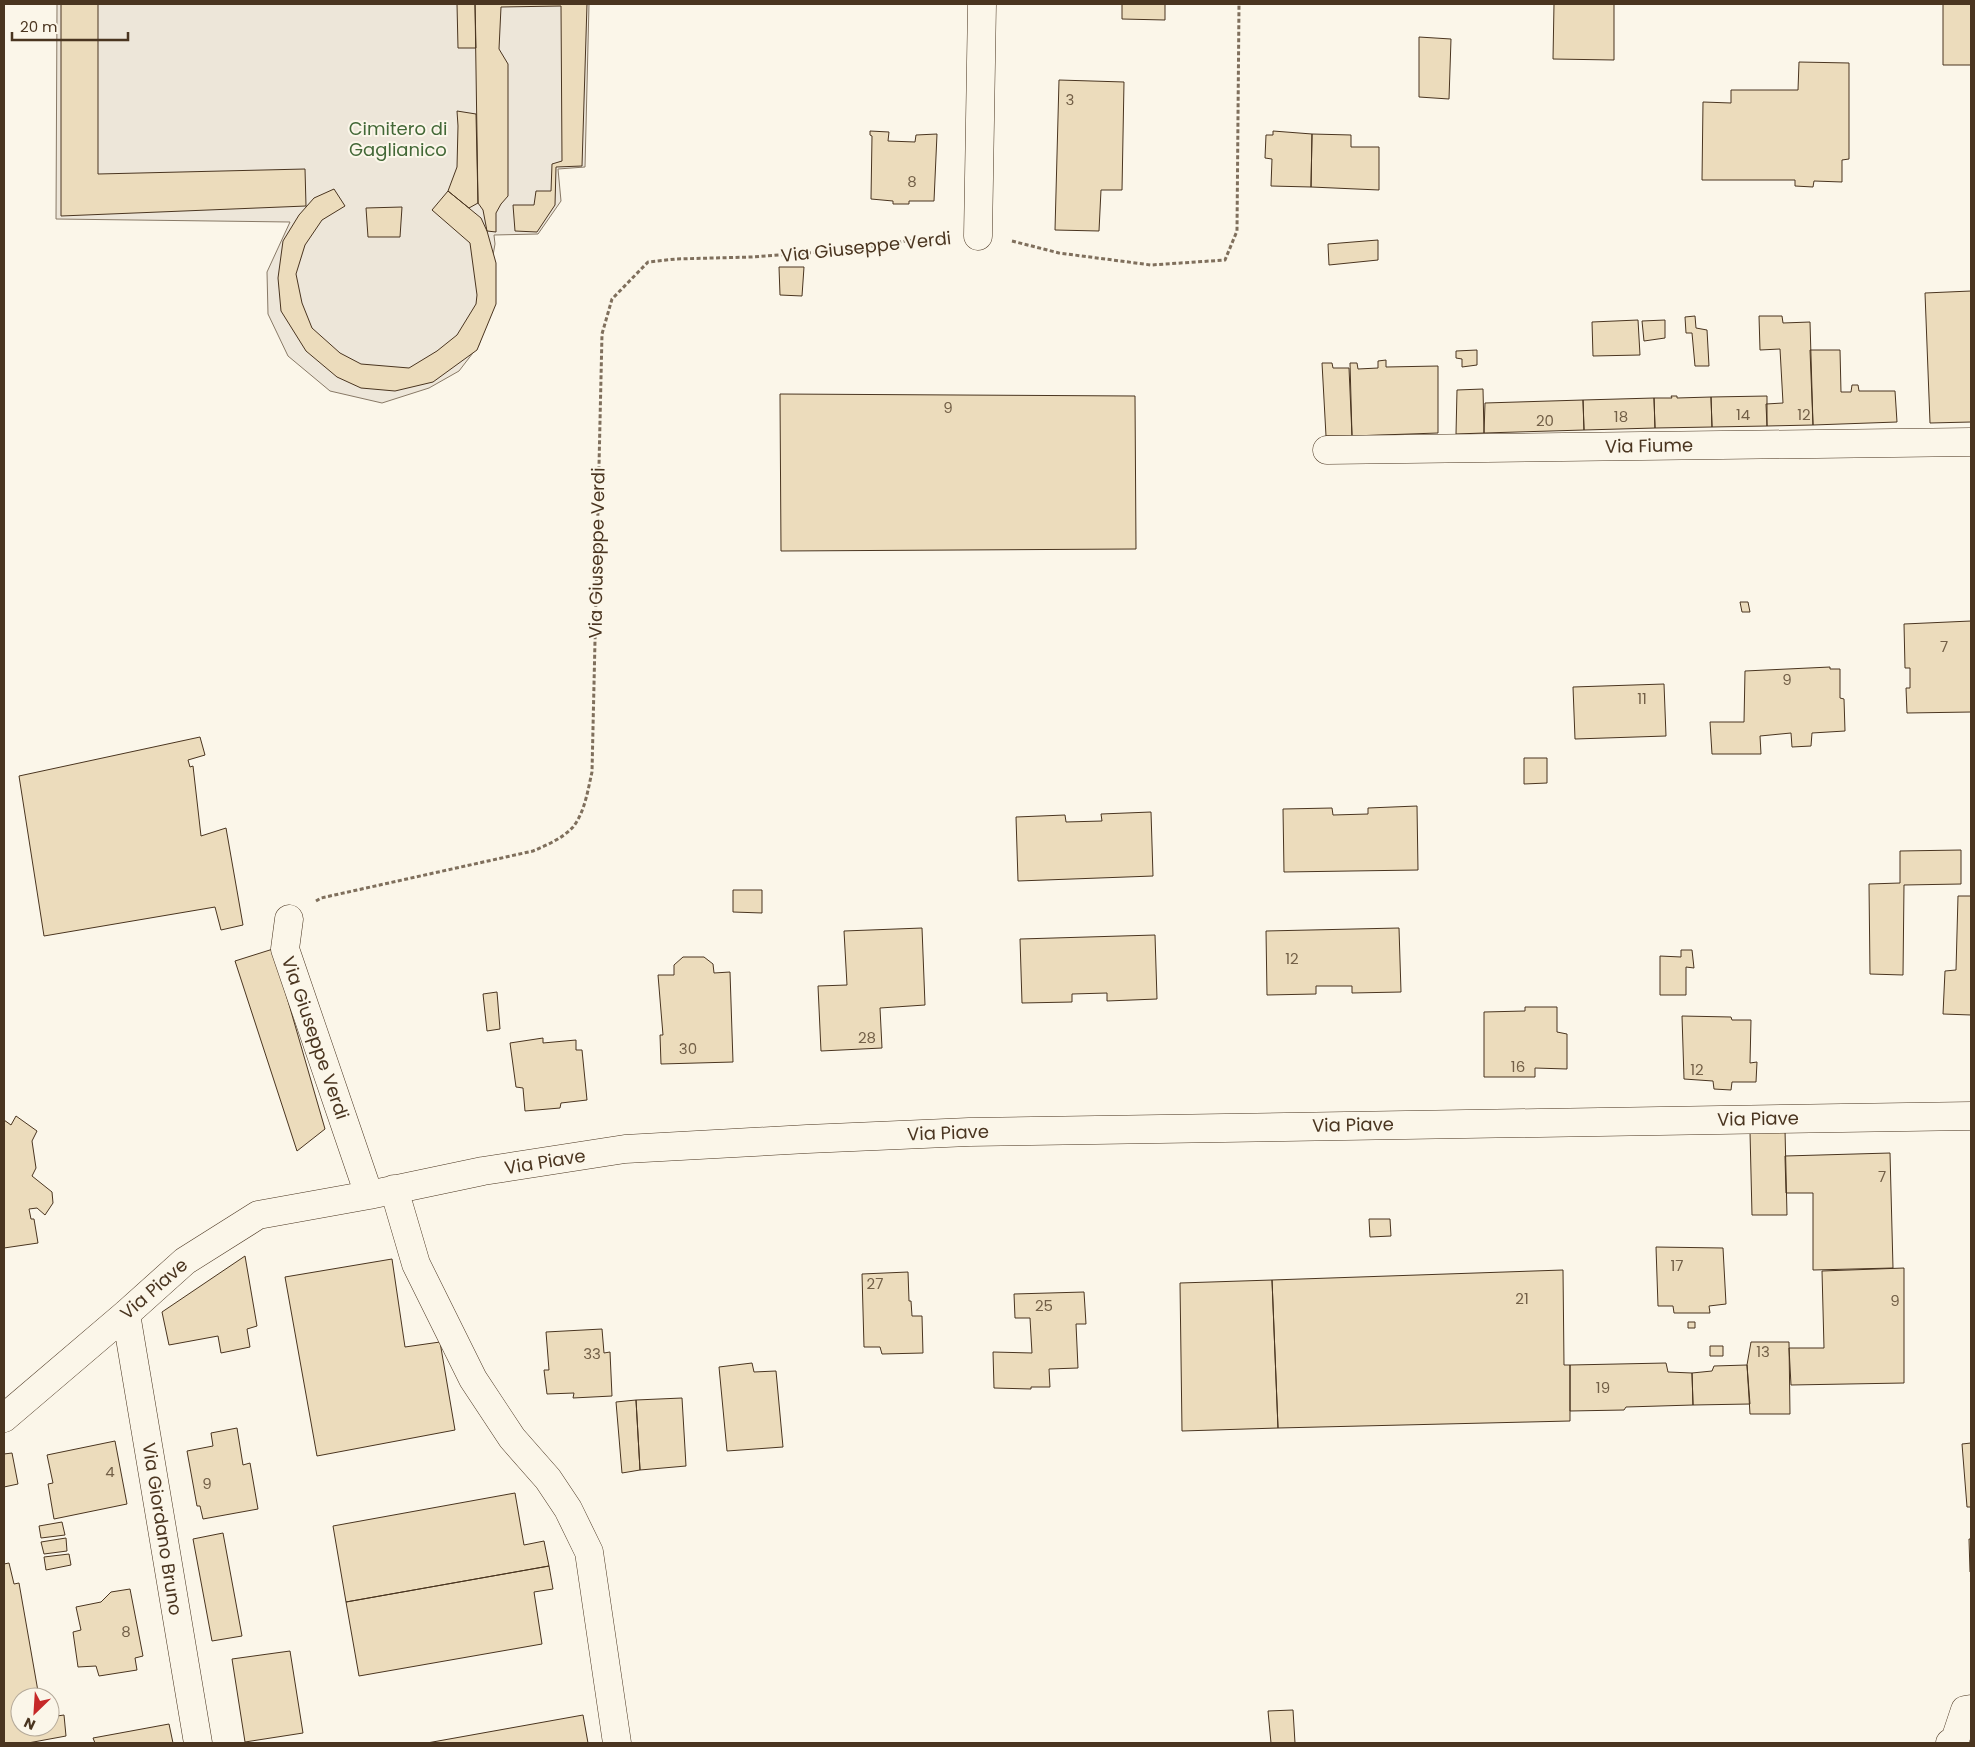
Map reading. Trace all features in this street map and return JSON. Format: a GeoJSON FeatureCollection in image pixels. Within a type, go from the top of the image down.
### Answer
{"type":"FeatureCollection","features":[{"type":"Feature","properties":{"kind":"street"},"geometry":{"type":"LineString","coordinates":[[978,236],[982,4]]}},
{"type":"Feature","properties":{"kind":"street","name":"Via Fiume"},"geometry":{"type":"LineString","coordinates":[[1327,450],[1971,442]]}},
{"type":"Feature","properties":{"kind":"street","name":"Via Giuseppe Verdi"},"geometry":{"type":"LineString","coordinates":[[289,919],[284,949],[382,1192],[416,1264],[473,1379],[512,1438],[548,1479],[568,1509],[589,1552],[617,1743]]}},
{"type":"Feature","properties":{"kind":"street","name":"Via Piave"},"geometry":{"type":"LineString","coordinates":[[4,1418],[186,1260],[258,1215],[483,1171],[625,1149],[969,1132],[1971,1116]]}},
{"type":"Feature","properties":{"kind":"street","name":"Via Giordano Bruno"},"geometry":{"type":"LineString","coordinates":[[126,1314],[198,1743]]}},
{"type":"Feature","properties":{"kind":"street"},"geometry":{"type":"LineString","coordinates":[[1950,1743],[1955,1740],[1966,1710],[1971,1709]]}},
{"type":"Feature","properties":{"kind":"path","name":"Via Giuseppe Verdi"},"geometry":{"type":"LineString","coordinates":[[289,919],[321,898],[534,851],[555,841],[574,826],[586,802],[592,772],[602,334],[612,299],[648,262],[849,250],[906,241],[978,236],[1059,252],[1150,265],[1225,260],[1237,231],[1239,4]]}},
{"type":"Feature","properties":{"kind":"green space","name":"Cimitero di Gaglianico"},"geometry":{"type":"Polygon","coordinates":[[[57,4],[589,4],[585,167],[558,169],[561,201],[538,234],[494,235],[495,244],[489,278],[492,301],[479,345],[459,371],[429,388],[382,403],[330,391],[288,356],[268,314],[267,272],[290,222],[56,219],[57,4]]]}},
{"type":"Feature","properties":{"kind":"building"},"geometry":{"type":"Polygon","coordinates":[[[61,4],[98,4],[98,174],[305,169],[306,206],[61,216],[61,4]]]}},
{"type":"Feature","properties":{"kind":"building"},"geometry":{"type":"Polygon","coordinates":[[[457,4],[475,4],[476,48],[458,48],[457,4]]]}},
{"type":"Feature","properties":{"kind":"building"},"geometry":{"type":"Polygon","coordinates":[[[475,4],[587,4],[582,166],[556,167],[555,205],[537,232],[515,231],[513,205],[534,205],[536,191],[551,191],[552,164],[562,161],[561,6],[501,7],[499,49],[508,64],[508,196],[496,213],[496,232],[487,231],[483,210],[478,203],[475,4]]]}},
{"type":"Feature","properties":{"kind":"building"},"geometry":{"type":"Polygon","coordinates":[[[1122,4],[1165,4],[1165,20],[1122,19],[1122,4]]]}},
{"type":"Feature","properties":{"kind":"building"},"geometry":{"type":"Polygon","coordinates":[[[1554,4],[1614,4],[1614,60],[1553,59],[1554,4]]]}},
{"type":"Feature","properties":{"kind":"building"},"geometry":{"type":"Polygon","coordinates":[[[1943,4],[1971,4],[1971,65],[1943,65],[1943,4]]]}},
{"type":"Feature","properties":{"kind":"building"},"geometry":{"type":"Polygon","coordinates":[[[1419,37],[1451,39],[1449,99],[1419,97],[1419,37]]]}},
{"type":"Feature","properties":{"kind":"building"},"geometry":{"type":"Polygon","coordinates":[[[1799,62],[1849,63],[1849,159],[1842,160],[1842,182],[1814,181],[1813,187],[1795,186],[1795,180],[1702,180],[1703,102],[1731,103],[1731,90],[1798,90],[1799,62]]]}},
{"type":"Feature","properties":{"kind":"building"},"geometry":{"type":"Polygon","coordinates":[[[1059,80],[1124,82],[1122,190],[1101,190],[1099,231],[1055,230],[1059,80]]]}},
{"type":"Feature","properties":{"kind":"building"},"geometry":{"type":"Polygon","coordinates":[[[457,111],[476,114],[478,203],[469,208],[448,191],[457,167],[457,111]]]}},
{"type":"Feature","properties":{"kind":"building"},"geometry":{"type":"Polygon","coordinates":[[[870,131],[889,132],[888,141],[915,142],[916,135],[937,134],[934,201],[909,201],[909,204],[893,204],[893,201],[871,199],[872,136],[870,131]]]}},
{"type":"Feature","properties":{"kind":"building"},"geometry":{"type":"Polygon","coordinates":[[[1273,131],[1312,134],[1311,187],[1271,186],[1272,159],[1265,158],[1266,135],[1273,135],[1273,131]]]}},
{"type":"Feature","properties":{"kind":"building"},"geometry":{"type":"Polygon","coordinates":[[[1312,134],[1351,135],[1351,147],[1379,147],[1379,190],[1311,187],[1312,134]]]}},
{"type":"Feature","properties":{"kind":"building"},"geometry":{"type":"Polygon","coordinates":[[[334,189],[345,206],[322,220],[305,245],[296,274],[302,303],[312,328],[340,353],[361,364],[409,368],[437,351],[457,335],[476,304],[477,295],[470,243],[432,210],[448,191],[481,218],[487,231],[496,263],[496,304],[477,350],[433,382],[395,391],[361,388],[337,377],[306,351],[281,311],[278,278],[283,241],[299,215],[314,198],[334,189]]]}},
{"type":"Feature","properties":{"kind":"building"},"geometry":{"type":"Polygon","coordinates":[[[402,207],[400,237],[368,237],[366,208],[402,207]]]}},
{"type":"Feature","properties":{"kind":"building"},"geometry":{"type":"Polygon","coordinates":[[[1378,240],[1378,260],[1329,265],[1328,244],[1378,240]]]}},
{"type":"Feature","properties":{"kind":"building"},"geometry":{"type":"Polygon","coordinates":[[[779,267],[804,267],[802,296],[780,295],[779,267]]]}},
{"type":"Feature","properties":{"kind":"building"},"geometry":{"type":"Polygon","coordinates":[[[1971,291],[1971,422],[1930,423],[1925,293],[1971,291]]]}},
{"type":"Feature","properties":{"kind":"building"},"geometry":{"type":"Polygon","coordinates":[[[1695,316],[1696,328],[1707,330],[1709,366],[1695,366],[1692,333],[1686,333],[1685,317],[1695,316]]]}},
{"type":"Feature","properties":{"kind":"building"},"geometry":{"type":"Polygon","coordinates":[[[1759,316],[1782,316],[1783,323],[1810,322],[1813,425],[1767,426],[1766,404],[1783,403],[1780,349],[1760,350],[1759,316]]]}},
{"type":"Feature","properties":{"kind":"building"},"geometry":{"type":"Polygon","coordinates":[[[1638,320],[1640,355],[1593,356],[1592,322],[1638,320]]]}},
{"type":"Feature","properties":{"kind":"building"},"geometry":{"type":"Polygon","coordinates":[[[1665,320],[1665,338],[1644,341],[1642,321],[1665,320]]]}},
{"type":"Feature","properties":{"kind":"building"},"geometry":{"type":"Polygon","coordinates":[[[1477,350],[1477,365],[1462,367],[1462,359],[1456,358],[1456,351],[1477,350]]]}},
{"type":"Feature","properties":{"kind":"building"},"geometry":{"type":"Polygon","coordinates":[[[1810,350],[1840,350],[1841,392],[1851,392],[1852,385],[1858,385],[1859,391],[1895,391],[1897,422],[1813,425],[1810,350]]]}},
{"type":"Feature","properties":{"kind":"building"},"geometry":{"type":"Polygon","coordinates":[[[1386,360],[1386,367],[1438,366],[1438,433],[1352,436],[1350,363],[1357,363],[1358,369],[1378,368],[1378,361],[1386,360]]]}},
{"type":"Feature","properties":{"kind":"building"},"geometry":{"type":"Polygon","coordinates":[[[1322,363],[1332,363],[1333,368],[1349,368],[1352,436],[1326,436],[1322,363]]]}},
{"type":"Feature","properties":{"kind":"building"},"geometry":{"type":"Polygon","coordinates":[[[1483,389],[1484,433],[1456,434],[1457,390],[1483,389]]]}},
{"type":"Feature","properties":{"kind":"building"},"geometry":{"type":"Polygon","coordinates":[[[780,394],[1135,396],[1136,549],[781,551],[780,394]]]}},
{"type":"Feature","properties":{"kind":"building"},"geometry":{"type":"Polygon","coordinates":[[[1671,396],[1677,396],[1677,398],[1711,397],[1712,427],[1655,428],[1654,398],[1672,398],[1671,396]]]}},
{"type":"Feature","properties":{"kind":"building"},"geometry":{"type":"Polygon","coordinates":[[[1767,396],[1767,426],[1712,427],[1711,397],[1767,396]]]}},
{"type":"Feature","properties":{"kind":"building"},"geometry":{"type":"Polygon","coordinates":[[[1654,398],[1655,428],[1584,430],[1583,400],[1654,398]]]}},
{"type":"Feature","properties":{"kind":"building"},"geometry":{"type":"Polygon","coordinates":[[[1583,400],[1584,430],[1484,433],[1485,403],[1583,400]]]}},
{"type":"Feature","properties":{"kind":"building"},"geometry":{"type":"Polygon","coordinates":[[[1740,602],[1748,602],[1750,612],[1742,612],[1740,602]]]}},
{"type":"Feature","properties":{"kind":"building"},"geometry":{"type":"Polygon","coordinates":[[[1971,621],[1971,712],[1907,713],[1906,688],[1910,688],[1910,668],[1905,668],[1904,624],[1971,621]]]}},
{"type":"Feature","properties":{"kind":"building"},"geometry":{"type":"Polygon","coordinates":[[[1830,667],[1830,669],[1840,669],[1840,698],[1844,699],[1845,731],[1812,733],[1811,746],[1792,747],[1791,733],[1760,736],[1761,754],[1712,754],[1710,722],[1744,722],[1745,671],[1830,667]]]}},
{"type":"Feature","properties":{"kind":"building"},"geometry":{"type":"Polygon","coordinates":[[[1664,684],[1666,736],[1575,739],[1573,687],[1664,684]]]}},
{"type":"Feature","properties":{"kind":"building"},"geometry":{"type":"Polygon","coordinates":[[[200,737],[205,755],[188,760],[190,767],[193,766],[201,836],[226,828],[243,925],[221,930],[215,907],[44,936],[19,776],[200,737]]]}},
{"type":"Feature","properties":{"kind":"building"},"geometry":{"type":"Polygon","coordinates":[[[1524,758],[1547,758],[1547,783],[1524,784],[1524,758]]]}},
{"type":"Feature","properties":{"kind":"building"},"geometry":{"type":"Polygon","coordinates":[[[1417,806],[1418,870],[1284,872],[1283,809],[1332,808],[1333,815],[1368,814],[1368,808],[1417,806]]]}},
{"type":"Feature","properties":{"kind":"building"},"geometry":{"type":"Polygon","coordinates":[[[1151,812],[1153,876],[1018,881],[1016,817],[1065,815],[1066,822],[1102,821],[1101,814],[1151,812]]]}},
{"type":"Feature","properties":{"kind":"building"},"geometry":{"type":"Polygon","coordinates":[[[1961,850],[1961,884],[1904,885],[1903,975],[1870,974],[1869,884],[1900,883],[1900,851],[1961,850]]]}},
{"type":"Feature","properties":{"kind":"building"},"geometry":{"type":"Polygon","coordinates":[[[733,890],[762,890],[762,913],[733,912],[733,890]]]}},
{"type":"Feature","properties":{"kind":"building"},"geometry":{"type":"Polygon","coordinates":[[[1958,896],[1971,896],[1971,1015],[1943,1014],[1945,971],[1956,970],[1958,896]]]}},
{"type":"Feature","properties":{"kind":"building"},"geometry":{"type":"Polygon","coordinates":[[[922,928],[925,1005],[880,1008],[882,1048],[821,1051],[818,986],[847,985],[844,931],[922,928]]]}},
{"type":"Feature","properties":{"kind":"building"},"geometry":{"type":"Polygon","coordinates":[[[1399,928],[1401,992],[1352,993],[1352,986],[1316,986],[1316,994],[1267,995],[1266,931],[1399,928]]]}},
{"type":"Feature","properties":{"kind":"building"},"geometry":{"type":"Polygon","coordinates":[[[1155,935],[1157,999],[1107,1001],[1107,993],[1072,994],[1072,1002],[1022,1003],[1020,939],[1155,935]]]}},
{"type":"Feature","properties":{"kind":"building"},"geometry":{"type":"Polygon","coordinates":[[[273,949],[325,1129],[297,1151],[235,961],[273,949]]]}},
{"type":"Feature","properties":{"kind":"building"},"geometry":{"type":"Polygon","coordinates":[[[1681,950],[1692,950],[1694,968],[1686,967],[1686,995],[1660,995],[1660,956],[1681,957],[1681,950]]]}},
{"type":"Feature","properties":{"kind":"building"},"geometry":{"type":"Polygon","coordinates":[[[683,957],[704,957],[713,964],[714,973],[730,972],[733,1062],[661,1064],[660,1035],[663,1035],[658,975],[674,975],[674,965],[683,957]]]}},
{"type":"Feature","properties":{"kind":"building"},"geometry":{"type":"Polygon","coordinates":[[[497,992],[500,1029],[487,1031],[483,994],[497,992]]]}},
{"type":"Feature","properties":{"kind":"building"},"geometry":{"type":"Polygon","coordinates":[[[1525,1007],[1557,1007],[1557,1032],[1567,1034],[1567,1069],[1535,1068],[1535,1077],[1484,1077],[1484,1012],[1525,1011],[1525,1007]]]}},
{"type":"Feature","properties":{"kind":"building"},"geometry":{"type":"Polygon","coordinates":[[[1682,1016],[1731,1017],[1732,1020],[1751,1020],[1750,1063],[1757,1062],[1756,1082],[1732,1082],[1731,1090],[1714,1089],[1713,1081],[1684,1079],[1682,1016]]]}},
{"type":"Feature","properties":{"kind":"building"},"geometry":{"type":"Polygon","coordinates":[[[543,1038],[543,1043],[576,1040],[576,1050],[582,1050],[587,1100],[561,1103],[560,1108],[525,1111],[523,1088],[516,1087],[510,1043],[543,1038]]]}},
{"type":"Feature","properties":{"kind":"building"},"geometry":{"type":"Polygon","coordinates":[[[16,1116],[37,1131],[32,1141],[36,1168],[32,1176],[52,1192],[53,1203],[45,1215],[37,1208],[29,1209],[31,1219],[34,1219],[38,1243],[4,1248],[4,1120],[11,1125],[16,1116]]]}},
{"type":"Feature","properties":{"kind":"building"},"geometry":{"type":"Polygon","coordinates":[[[1785,1130],[1787,1215],[1752,1215],[1750,1132],[1785,1130]]]}},
{"type":"Feature","properties":{"kind":"building"},"geometry":{"type":"Polygon","coordinates":[[[1890,1153],[1893,1268],[1813,1270],[1813,1193],[1786,1193],[1785,1156],[1890,1153]]]}},
{"type":"Feature","properties":{"kind":"building"},"geometry":{"type":"Polygon","coordinates":[[[1369,1219],[1390,1219],[1391,1236],[1370,1237],[1369,1219]]]}},
{"type":"Feature","properties":{"kind":"building"},"geometry":{"type":"Polygon","coordinates":[[[1656,1247],[1723,1248],[1726,1304],[1709,1306],[1710,1313],[1674,1313],[1673,1306],[1658,1306],[1656,1247]]]}},
{"type":"Feature","properties":{"kind":"building"},"geometry":{"type":"Polygon","coordinates":[[[245,1256],[257,1326],[247,1329],[250,1347],[221,1353],[218,1336],[169,1345],[162,1312],[245,1256]]]}},
{"type":"Feature","properties":{"kind":"building"},"geometry":{"type":"Polygon","coordinates":[[[392,1259],[405,1347],[440,1342],[455,1430],[317,1456],[285,1277],[392,1259]]]}},
{"type":"Feature","properties":{"kind":"building"},"geometry":{"type":"Polygon","coordinates":[[[1904,1268],[1904,1383],[1791,1385],[1789,1348],[1824,1348],[1822,1271],[1904,1268]]]}},
{"type":"Feature","properties":{"kind":"building"},"geometry":{"type":"Polygon","coordinates":[[[1563,1270],[1564,1365],[1570,1365],[1570,1421],[1278,1428],[1272,1280],[1563,1270]]]}},
{"type":"Feature","properties":{"kind":"building"},"geometry":{"type":"Polygon","coordinates":[[[908,1272],[909,1301],[911,1301],[912,1316],[922,1316],[923,1353],[882,1354],[880,1347],[864,1347],[862,1274],[908,1272]]]}},
{"type":"Feature","properties":{"kind":"building"},"geometry":{"type":"Polygon","coordinates":[[[1272,1280],[1278,1428],[1182,1431],[1180,1283],[1272,1280]]]}},
{"type":"Feature","properties":{"kind":"building"},"geometry":{"type":"Polygon","coordinates":[[[1084,1292],[1086,1324],[1076,1324],[1078,1368],[1049,1369],[1050,1387],[1031,1387],[1031,1389],[994,1388],[993,1352],[1032,1353],[1030,1318],[1015,1318],[1014,1294],[1084,1292]]]}},
{"type":"Feature","properties":{"kind":"building"},"geometry":{"type":"Polygon","coordinates":[[[1688,1322],[1695,1322],[1695,1328],[1688,1328],[1688,1322]]]}},
{"type":"Feature","properties":{"kind":"building"},"geometry":{"type":"Polygon","coordinates":[[[602,1329],[604,1353],[610,1352],[612,1396],[573,1398],[574,1393],[547,1394],[544,1370],[549,1370],[546,1332],[602,1329]]]}},
{"type":"Feature","properties":{"kind":"building"},"geometry":{"type":"Polygon","coordinates":[[[1751,1342],[1789,1342],[1790,1414],[1750,1414],[1747,1365],[1751,1342]]]}},
{"type":"Feature","properties":{"kind":"building"},"geometry":{"type":"Polygon","coordinates":[[[1710,1346],[1723,1346],[1723,1356],[1710,1356],[1710,1346]]]}},
{"type":"Feature","properties":{"kind":"building"},"geometry":{"type":"Polygon","coordinates":[[[752,1363],[754,1372],[776,1371],[783,1447],[727,1451],[719,1367],[752,1363]]]}},
{"type":"Feature","properties":{"kind":"building"},"geometry":{"type":"Polygon","coordinates":[[[1666,1363],[1668,1372],[1692,1373],[1693,1405],[1626,1407],[1624,1410],[1570,1411],[1570,1365],[1666,1363]]]}},
{"type":"Feature","properties":{"kind":"building"},"geometry":{"type":"Polygon","coordinates":[[[1747,1365],[1750,1404],[1693,1405],[1692,1373],[1712,1371],[1714,1366],[1747,1365]]]}},
{"type":"Feature","properties":{"kind":"building"},"geometry":{"type":"Polygon","coordinates":[[[682,1398],[686,1466],[640,1470],[636,1400],[682,1398]]]}},
{"type":"Feature","properties":{"kind":"building"},"geometry":{"type":"Polygon","coordinates":[[[636,1400],[640,1470],[622,1473],[616,1402],[636,1400]]]}},
{"type":"Feature","properties":{"kind":"building"},"geometry":{"type":"Polygon","coordinates":[[[237,1428],[243,1465],[250,1463],[258,1509],[203,1519],[200,1506],[197,1506],[187,1451],[213,1446],[211,1433],[237,1428]]]}},
{"type":"Feature","properties":{"kind":"building"},"geometry":{"type":"Polygon","coordinates":[[[115,1441],[127,1504],[54,1519],[48,1484],[53,1483],[47,1455],[115,1441]]]}},
{"type":"Feature","properties":{"kind":"building"},"geometry":{"type":"Polygon","coordinates":[[[1971,1443],[1971,1507],[1967,1507],[1962,1444],[1971,1443]]]}},
{"type":"Feature","properties":{"kind":"building"},"geometry":{"type":"Polygon","coordinates":[[[12,1453],[18,1484],[4,1487],[4,1454],[12,1453]]]}},
{"type":"Feature","properties":{"kind":"building"},"geometry":{"type":"Polygon","coordinates":[[[515,1493],[524,1545],[544,1541],[549,1566],[346,1602],[333,1526],[515,1493]]]}},
{"type":"Feature","properties":{"kind":"building"},"geometry":{"type":"Polygon","coordinates":[[[62,1522],[65,1535],[41,1538],[39,1526],[62,1522]]]}},
{"type":"Feature","properties":{"kind":"building"},"geometry":{"type":"Polygon","coordinates":[[[223,1533],[242,1636],[212,1641],[193,1539],[223,1533]]]}},
{"type":"Feature","properties":{"kind":"building"},"geometry":{"type":"Polygon","coordinates":[[[66,1538],[67,1551],[44,1554],[41,1542],[66,1538]]]}},
{"type":"Feature","properties":{"kind":"building"},"geometry":{"type":"Polygon","coordinates":[[[1969,1539],[1971,1539],[1971,1572],[1970,1572],[1969,1539]]]}},
{"type":"Feature","properties":{"kind":"building"},"geometry":{"type":"Polygon","coordinates":[[[69,1554],[71,1565],[46,1570],[44,1557],[69,1554]]]}},
{"type":"Feature","properties":{"kind":"building"},"geometry":{"type":"Polygon","coordinates":[[[9,1563],[14,1584],[19,1583],[37,1687],[10,1687],[10,1737],[60,1737],[60,1716],[64,1715],[66,1736],[28,1743],[4,1743],[4,1564],[9,1563]]]}},
{"type":"Feature","properties":{"kind":"building"},"geometry":{"type":"Polygon","coordinates":[[[549,1566],[553,1589],[534,1592],[542,1644],[359,1676],[346,1602],[549,1566]]]}},
{"type":"Feature","properties":{"kind":"building"},"geometry":{"type":"Polygon","coordinates":[[[130,1589],[143,1656],[135,1658],[137,1670],[99,1676],[96,1666],[78,1667],[73,1632],[81,1630],[76,1607],[101,1602],[111,1592],[130,1589]]]}},
{"type":"Feature","properties":{"kind":"building"},"geometry":{"type":"Polygon","coordinates":[[[290,1651],[303,1733],[245,1742],[232,1659],[290,1651]]]}},
{"type":"Feature","properties":{"kind":"building"},"geometry":{"type":"Polygon","coordinates":[[[1293,1710],[1295,1743],[1271,1743],[1268,1711],[1293,1710]]]}},
{"type":"Feature","properties":{"kind":"building"},"geometry":{"type":"Polygon","coordinates":[[[583,1715],[588,1743],[427,1743],[583,1715]]]}},
{"type":"Feature","properties":{"kind":"building"},"geometry":{"type":"Polygon","coordinates":[[[169,1724],[173,1743],[95,1743],[93,1738],[169,1724]]]}}]}
